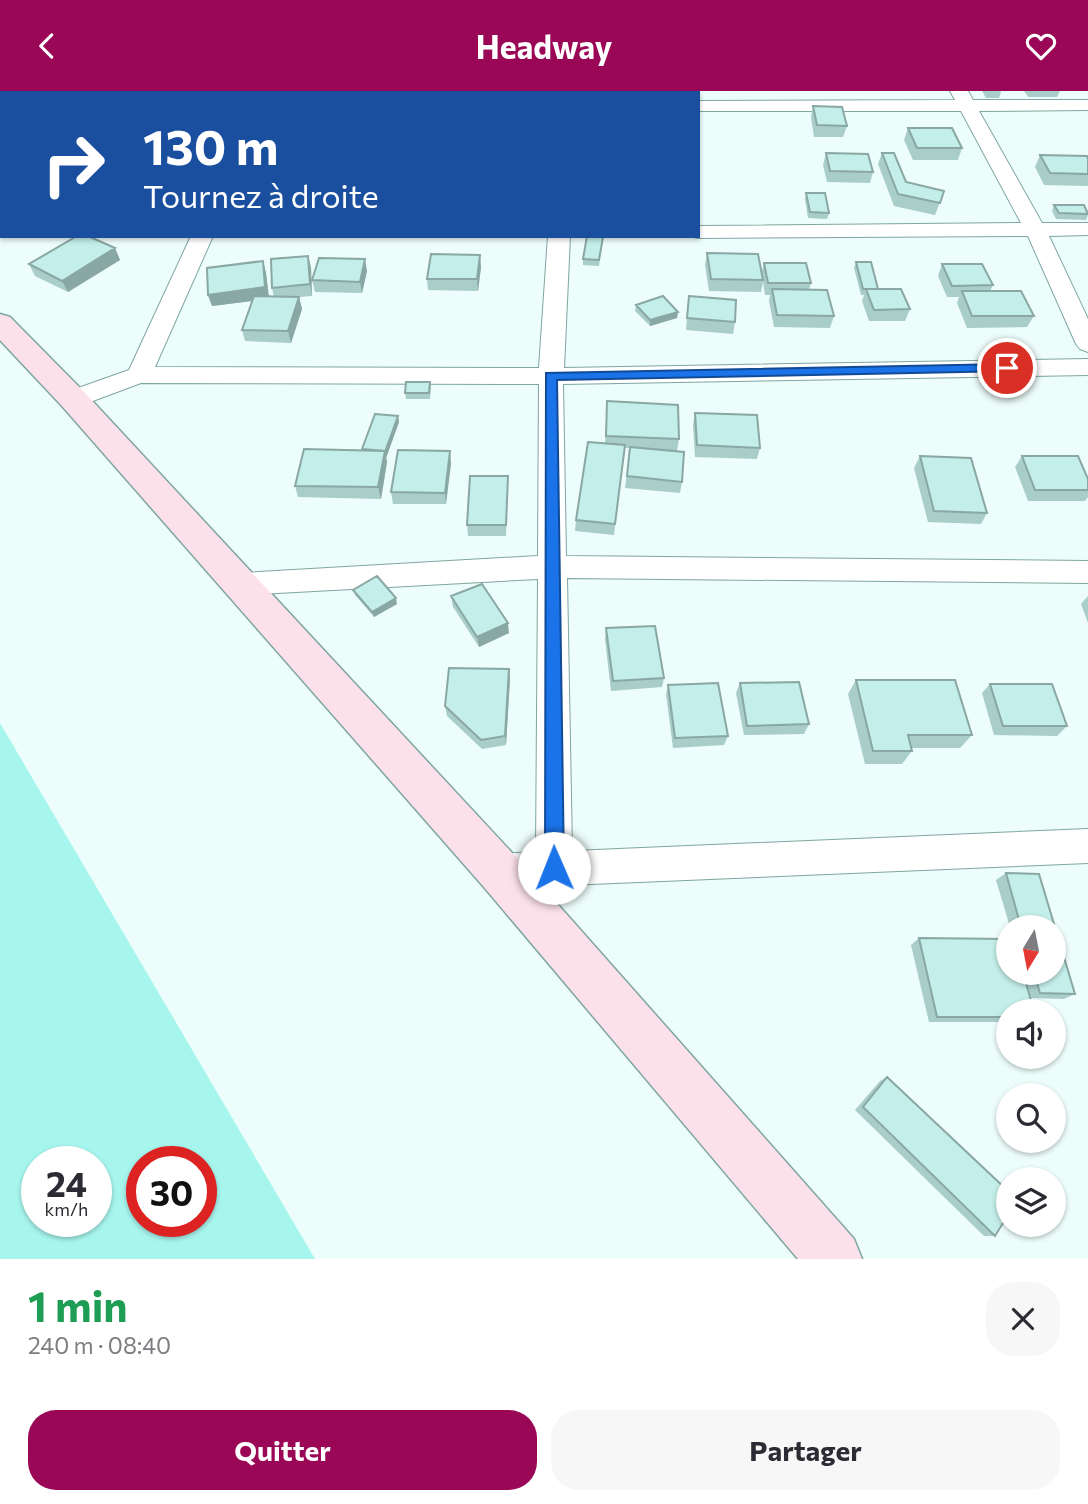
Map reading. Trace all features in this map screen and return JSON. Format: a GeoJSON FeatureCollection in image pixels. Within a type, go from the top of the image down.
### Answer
{"type":"FeatureCollection","features":[{"type":"Feature","properties":{"kind":"main road"},"geometry":{"type":"LineString","coordinates":[[0,323],[241,583],[499,871],[834,1259]]}},
{"type":"Feature","properties":{"kind":"street"},"geometry":{"type":"LineString","coordinates":[[962,98],[1035,229],[1088,344]]}},
{"type":"Feature","properties":{"kind":"street"},"geometry":{"type":"LineString","coordinates":[[700,106],[962,98],[1088,105]]}},
{"type":"Feature","properties":{"kind":"street"},"geometry":{"type":"LineString","coordinates":[[700,232],[1088,229]]}},
{"type":"Feature","properties":{"kind":"street"},"geometry":{"type":"LineString","coordinates":[[139,375],[201,238]]}},
{"type":"Feature","properties":{"kind":"street"},"geometry":{"type":"LineString","coordinates":[[554,868],[550,567],[551,376],[559,238]]}},
{"type":"Feature","properties":{"kind":"street"},"geometry":{"type":"LineString","coordinates":[[73,399],[139,375],[551,376],[1088,367]]}},
{"type":"Feature","properties":{"kind":"street"},"geometry":{"type":"LineString","coordinates":[[241,583],[550,567],[1088,572]]}},
{"type":"Feature","properties":{"kind":"street"},"geometry":{"type":"LineString","coordinates":[[499,871],[1088,846]]}},
{"type":"Feature","properties":{"kind":"shaded area"},"geometry":{"type":"Polygon","coordinates":[[[0,723],[315,1259],[0,1259],[0,723]]]}},
{"type":"Feature","properties":{"kind":"building"},"geometry":{"type":"Polygon","coordinates":[[[813,106],[842,107],[847,126],[817,125],[813,106]]]}},
{"type":"Feature","properties":{"kind":"building"},"geometry":{"type":"Polygon","coordinates":[[[908,128],[952,128],[962,148],[917,148],[908,128]]]}},
{"type":"Feature","properties":{"kind":"building"},"geometry":{"type":"Polygon","coordinates":[[[826,153],[868,154],[873,172],[830,171],[826,153]]]}},
{"type":"Feature","properties":{"kind":"building"},"geometry":{"type":"Polygon","coordinates":[[[882,153],[894,153],[906,182],[944,191],[940,203],[898,194],[882,153]]]}},
{"type":"Feature","properties":{"kind":"building"},"geometry":{"type":"Polygon","coordinates":[[[1040,155],[1087,156],[1088,174],[1050,173],[1040,155]]]}},
{"type":"Feature","properties":{"kind":"building"},"geometry":{"type":"Polygon","coordinates":[[[806,193],[825,193],[829,213],[810,212],[806,193]]]}},
{"type":"Feature","properties":{"kind":"building"},"geometry":{"type":"Polygon","coordinates":[[[1054,205],[1084,205],[1088,214],[1059,213],[1054,205]]]}},
{"type":"Feature","properties":{"kind":"building"},"geometry":{"type":"Polygon","coordinates":[[[74,238],[92,238],[115,248],[62,281],[29,264],[74,238]]]}},
{"type":"Feature","properties":{"kind":"building"},"geometry":{"type":"Polygon","coordinates":[[[587,238],[603,238],[599,260],[583,259],[587,238]]]}},
{"type":"Feature","properties":{"kind":"building"},"geometry":{"type":"Polygon","coordinates":[[[707,253],[758,254],[763,280],[711,279],[707,253]]]}},
{"type":"Feature","properties":{"kind":"building"},"geometry":{"type":"Polygon","coordinates":[[[431,254],[480,255],[477,279],[427,279],[431,254]]]}},
{"type":"Feature","properties":{"kind":"building"},"geometry":{"type":"Polygon","coordinates":[[[308,256],[310,284],[272,288],[271,259],[308,256]]]}},
{"type":"Feature","properties":{"kind":"building"},"geometry":{"type":"Polygon","coordinates":[[[319,258],[365,259],[360,282],[312,280],[319,258]]]}},
{"type":"Feature","properties":{"kind":"building"},"geometry":{"type":"Polygon","coordinates":[[[263,261],[265,287],[208,295],[207,268],[263,261]]]}},
{"type":"Feature","properties":{"kind":"building"},"geometry":{"type":"Polygon","coordinates":[[[856,262],[871,262],[878,289],[863,289],[856,262]]]}},
{"type":"Feature","properties":{"kind":"building"},"geometry":{"type":"Polygon","coordinates":[[[764,263],[806,263],[811,283],[768,283],[764,263]]]}},
{"type":"Feature","properties":{"kind":"building"},"geometry":{"type":"Polygon","coordinates":[[[942,264],[982,264],[993,285],[952,286],[942,264]]]}},
{"type":"Feature","properties":{"kind":"building"},"geometry":{"type":"Polygon","coordinates":[[[772,289],[827,290],[834,316],[777,315],[772,289]]]}},
{"type":"Feature","properties":{"kind":"building"},"geometry":{"type":"Polygon","coordinates":[[[866,289],[901,289],[910,309],[874,310],[866,289]]]}},
{"type":"Feature","properties":{"kind":"building"},"geometry":{"type":"Polygon","coordinates":[[[962,291],[1021,291],[1034,316],[972,316],[962,291]]]}},
{"type":"Feature","properties":{"kind":"building"},"geometry":{"type":"Polygon","coordinates":[[[254,296],[299,297],[288,331],[242,330],[254,296]]]}},
{"type":"Feature","properties":{"kind":"building"},"geometry":{"type":"Polygon","coordinates":[[[663,296],[678,312],[650,320],[636,305],[663,296]]]}},
{"type":"Feature","properties":{"kind":"building"},"geometry":{"type":"Polygon","coordinates":[[[689,296],[736,300],[735,322],[687,318],[689,296]]]}},
{"type":"Feature","properties":{"kind":"building"},"geometry":{"type":"Polygon","coordinates":[[[406,382],[430,382],[429,393],[405,393],[406,382]]]}},
{"type":"Feature","properties":{"kind":"building"},"geometry":{"type":"Polygon","coordinates":[[[607,401],[678,405],[679,439],[606,436],[607,401]]]}},
{"type":"Feature","properties":{"kind":"building"},"geometry":{"type":"Polygon","coordinates":[[[695,413],[757,415],[760,448],[697,445],[695,413]]]}},
{"type":"Feature","properties":{"kind":"building"},"geometry":{"type":"Polygon","coordinates":[[[375,414],[398,416],[385,452],[362,449],[375,414]]]}},
{"type":"Feature","properties":{"kind":"building"},"geometry":{"type":"Polygon","coordinates":[[[588,442],[625,445],[615,524],[576,520],[588,442]]]}},
{"type":"Feature","properties":{"kind":"building"},"geometry":{"type":"Polygon","coordinates":[[[630,447],[684,452],[682,482],[627,476],[630,447]]]}},
{"type":"Feature","properties":{"kind":"building"},"geometry":{"type":"Polygon","coordinates":[[[304,449],[385,451],[378,487],[295,486],[304,449]]]}},
{"type":"Feature","properties":{"kind":"building"},"geometry":{"type":"Polygon","coordinates":[[[398,450],[450,451],[445,493],[391,492],[398,450]]]}},
{"type":"Feature","properties":{"kind":"building"},"geometry":{"type":"Polygon","coordinates":[[[920,456],[971,458],[987,513],[934,511],[920,456]]]}},
{"type":"Feature","properties":{"kind":"building"},"geometry":{"type":"Polygon","coordinates":[[[1022,456],[1078,456],[1088,479],[1088,490],[1035,490],[1022,456]]]}},
{"type":"Feature","properties":{"kind":"building"},"geometry":{"type":"Polygon","coordinates":[[[470,476],[508,476],[506,525],[467,525],[470,476]]]}},
{"type":"Feature","properties":{"kind":"building"},"geometry":{"type":"Polygon","coordinates":[[[377,576],[396,598],[372,612],[353,590],[377,576]]]}},
{"type":"Feature","properties":{"kind":"building"},"geometry":{"type":"Polygon","coordinates":[[[482,584],[508,623],[477,637],[451,596],[482,584]]]}},
{"type":"Feature","properties":{"kind":"building"},"geometry":{"type":"Polygon","coordinates":[[[655,626],[664,678],[613,681],[606,628],[655,626]]]}},
{"type":"Feature","properties":{"kind":"building"},"geometry":{"type":"Polygon","coordinates":[[[449,668],[509,669],[505,736],[481,740],[445,706],[449,668]]]}},
{"type":"Feature","properties":{"kind":"building"},"geometry":{"type":"Polygon","coordinates":[[[856,680],[955,680],[972,735],[908,735],[912,751],[873,751],[856,680]]]}},
{"type":"Feature","properties":{"kind":"building"},"geometry":{"type":"Polygon","coordinates":[[[799,682],[809,724],[747,726],[740,683],[799,682]]]}},
{"type":"Feature","properties":{"kind":"building"},"geometry":{"type":"Polygon","coordinates":[[[718,683],[728,736],[675,738],[668,685],[718,683]]]}},
{"type":"Feature","properties":{"kind":"building"},"geometry":{"type":"Polygon","coordinates":[[[990,684],[1052,684],[1067,726],[1003,726],[990,684]]]}},
{"type":"Feature","properties":{"kind":"building"},"geometry":{"type":"Polygon","coordinates":[[[1006,873],[1039,874],[1051,915],[1018,915],[1006,873]]]}},
{"type":"Feature","properties":{"kind":"building"},"geometry":{"type":"Polygon","coordinates":[[[919,938],[996,939],[996,985],[1026,985],[1031,999],[996,999],[996,1017],[937,1017],[919,938]]]}},
{"type":"Feature","properties":{"kind":"building"},"geometry":{"type":"Polygon","coordinates":[[[1066,964],[1075,994],[1040,993],[1038,985],[1066,985],[1066,964]]]}},
{"type":"Feature","properties":{"kind":"building"},"geometry":{"type":"Polygon","coordinates":[[[887,1077],[996,1180],[995,1236],[863,1107],[887,1077]]]}},
{"type":"Feature","properties":{"kind":"route"},"geometry":{"type":"LineString","coordinates":[[554,868],[550,567],[551,376],[1007,368]]}}]}
